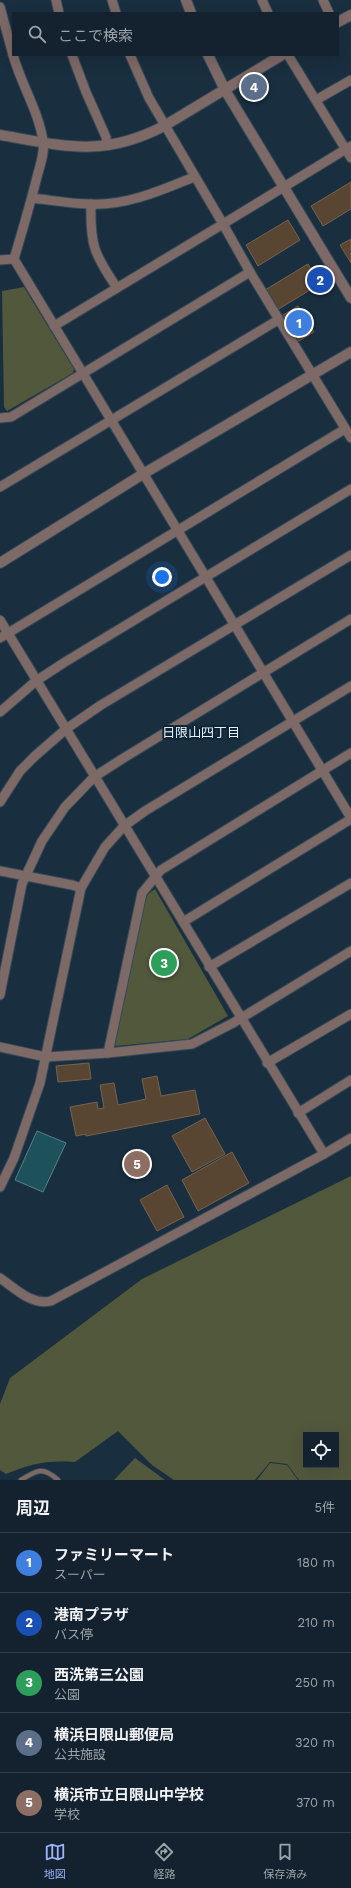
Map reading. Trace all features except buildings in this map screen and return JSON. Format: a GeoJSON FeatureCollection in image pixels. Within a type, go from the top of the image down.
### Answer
{"type":"FeatureCollection","features":[{"type":"Feature","properties":{"kind":"street"},"geometry":{"type":"LineString","coordinates":[[56,0],[59,12]]}},
{"type":"Feature","properties":{"kind":"street"},"geometry":{"type":"LineString","coordinates":[[112,0],[116,12]]}},
{"type":"Feature","properties":{"kind":"street"},"geometry":{"type":"LineString","coordinates":[[186,0],[191,12]]}},
{"type":"Feature","properties":{"kind":"street"},"geometry":{"type":"LineString","coordinates":[[262,0],[268,12]]}},
{"type":"Feature","properties":{"kind":"street"},"geometry":{"type":"LineString","coordinates":[[323,0],[329,12]]}},
{"type":"Feature","properties":{"kind":"street"},"geometry":{"type":"LineString","coordinates":[[0,6],[12,51]]}},
{"type":"Feature","properties":{"kind":"street"},"geometry":{"type":"LineString","coordinates":[[339,21],[351,14]]}},
{"type":"Feature","properties":{"kind":"street"},"geometry":{"type":"LineString","coordinates":[[13,56],[17,70],[40,128],[43,143],[43,154],[14,259],[351,819],[183,922]]}},
{"type":"Feature","properties":{"kind":"street"},"geometry":{"type":"LineString","coordinates":[[72,56],[86,92],[106,137],[107,145]]}},
{"type":"Feature","properties":{"kind":"street"},"geometry":{"type":"LineString","coordinates":[[130,56],[148,98],[164,126],[223,224],[278,320],[313,374],[351,438]]}},
{"type":"Feature","properties":{"kind":"street"},"geometry":{"type":"LineString","coordinates":[[208,56],[225,90],[351,298]]}},
{"type":"Feature","properties":{"kind":"street"},"geometry":{"type":"LineString","coordinates":[[0,135],[43,143],[90,148],[147,135],[280,56]]}},
{"type":"Feature","properties":{"kind":"street"},"geometry":{"type":"LineString","coordinates":[[289,56],[348,148],[351,158]]}},
{"type":"Feature","properties":{"kind":"street"},"geometry":{"type":"LineString","coordinates":[[316,100],[351,80]]}},
{"type":"Feature","properties":{"kind":"street"},"geometry":{"type":"LineString","coordinates":[[54,326],[348,148]]}},
{"type":"Feature","properties":{"kind":"street"},"geometry":{"type":"LineString","coordinates":[[32,198],[91,204],[138,197],[162,190],[194,177]]}},
{"type":"Feature","properties":{"kind":"street"},"geometry":{"type":"LineString","coordinates":[[91,204],[92,243],[100,262],[117,288]]}},
{"type":"Feature","properties":{"kind":"street"},"geometry":{"type":"LineString","coordinates":[[0,260],[14,259]]}},
{"type":"Feature","properties":{"kind":"street"},"geometry":{"type":"LineString","coordinates":[[0,418],[11,417],[250,272]]}},
{"type":"Feature","properties":{"kind":"street"},"geometry":{"type":"LineString","coordinates":[[0,487],[278,320]]}},
{"type":"Feature","properties":{"kind":"street"},"geometry":{"type":"LineString","coordinates":[[0,563],[143,474],[351,352]]}},
{"type":"Feature","properties":{"kind":"street"},"geometry":{"type":"LineString","coordinates":[[4,635],[345,429]]}},
{"type":"Feature","properties":{"kind":"street"},"geometry":{"type":"LineString","coordinates":[[0,712],[36,681],[351,489]]}},
{"type":"Feature","properties":{"kind":"street"},"geometry":{"type":"LineString","coordinates":[[0,802],[3,789],[20,771],[66,729],[101,705],[351,555]]}},
{"type":"Feature","properties":{"kind":"street"},"geometry":{"type":"LineString","coordinates":[[0,995],[25,876],[42,840],[65,807],[94,777],[262,672],[351,619]]}},
{"type":"Feature","properties":{"kind":"street"},"geometry":{"type":"LineString","coordinates":[[0,620],[4,635],[36,681],[66,729],[240,1019],[324,1154]]}},
{"type":"Feature","properties":{"kind":"street"},"geometry":{"type":"LineString","coordinates":[[0,1187],[14,1158],[29,1118],[46,1057],[81,888],[105,847],[124,826],[145,811],[351,686]]}},
{"type":"Feature","properties":{"kind":"street"},"geometry":{"type":"LineString","coordinates":[[108,1053],[138,908],[142,893],[155,876],[161,870],[351,752]]}},
{"type":"Feature","properties":{"kind":"street"},"geometry":{"type":"LineString","coordinates":[[0,871],[81,888]]}},
{"type":"Feature","properties":{"kind":"street"},"geometry":{"type":"LineString","coordinates":[[209,967],[351,883]]}},
{"type":"Feature","properties":{"kind":"street"},"geometry":{"type":"LineString","coordinates":[[0,1047],[46,1057],[108,1053],[192,1044],[240,1019],[351,951]]}},
{"type":"Feature","properties":{"kind":"street"},"geometry":{"type":"LineString","coordinates":[[267,1063],[351,1014]]}},
{"type":"Feature","properties":{"kind":"street"},"geometry":{"type":"LineString","coordinates":[[298,1112],[351,1080]]}},
{"type":"Feature","properties":{"kind":"street"},"geometry":{"type":"LineString","coordinates":[[0,1278],[34,1301],[43,1303],[51,1301],[351,1138]]}},
{"type":"Feature","properties":{"kind":"lane"},"geometry":{"type":"LineString","coordinates":[[21,1480],[35,1471],[50,1473],[58,1480]]}},
{"type":"Feature","properties":{"kind":"shaded area"},"geometry":{"type":"Polygon","coordinates":[[[24,287],[74,369],[73,373],[7,411],[4,407],[2,291],[24,287]]]}},
{"type":"Feature","properties":{"kind":"shaded area"},"geometry":{"type":"Polygon","coordinates":[[[155,889],[228,1016],[188,1039],[116,1046],[113,1043],[140,910],[148,894],[155,889]]]}},
{"type":"Feature","properties":{"kind":"shaded area"},"geometry":{"type":"Polygon","coordinates":[[[37,1131],[66,1143],[43,1192],[15,1180],[37,1131]]]}},
{"type":"Feature","properties":{"kind":"shaded area"},"geometry":{"type":"Polygon","coordinates":[[[351,1176],[351,1480],[299,1480],[287,1464],[270,1462],[255,1480],[174,1480],[152,1465],[118,1431],[75,1462],[56,1461],[40,1463],[6,1474],[0,1470],[0,1404],[10,1378],[142,1279],[351,1176]]]}},
{"type":"Feature","properties":{"kind":"shaded area"},"geometry":{"type":"Polygon","coordinates":[[[135,1458],[165,1480],[114,1480],[135,1458]]]}},
{"type":"Feature","properties":{"kind":"shaded area"},"geometry":{"type":"Polygon","coordinates":[[[270,1463],[287,1465],[298,1480],[257,1480],[270,1463]]]}},
{"type":"Feature","properties":{"kind":"place","name":"横浜日限山郵便局"},"geometry":{"type":"Point","coordinates":[254,87]}},
{"type":"Feature","properties":{"kind":"place","name":"港南プラザ"},"geometry":{"type":"Point","coordinates":[320,280]}},
{"type":"Feature","properties":{"kind":"place","name":"ファミリーマート"},"geometry":{"type":"Point","coordinates":[299,323]}},
{"type":"Feature","properties":{"kind":"place","name":"西洗第三公園"},"geometry":{"type":"Point","coordinates":[164,963]}},
{"type":"Feature","properties":{"kind":"place","name":"横浜市立日限山中学校"},"geometry":{"type":"Point","coordinates":[137,1164]}},
{"type":"Feature","properties":{"kind":"district","name":"日限山四丁目"},"geometry":{"type":"Point","coordinates":[201,732]}}]}
